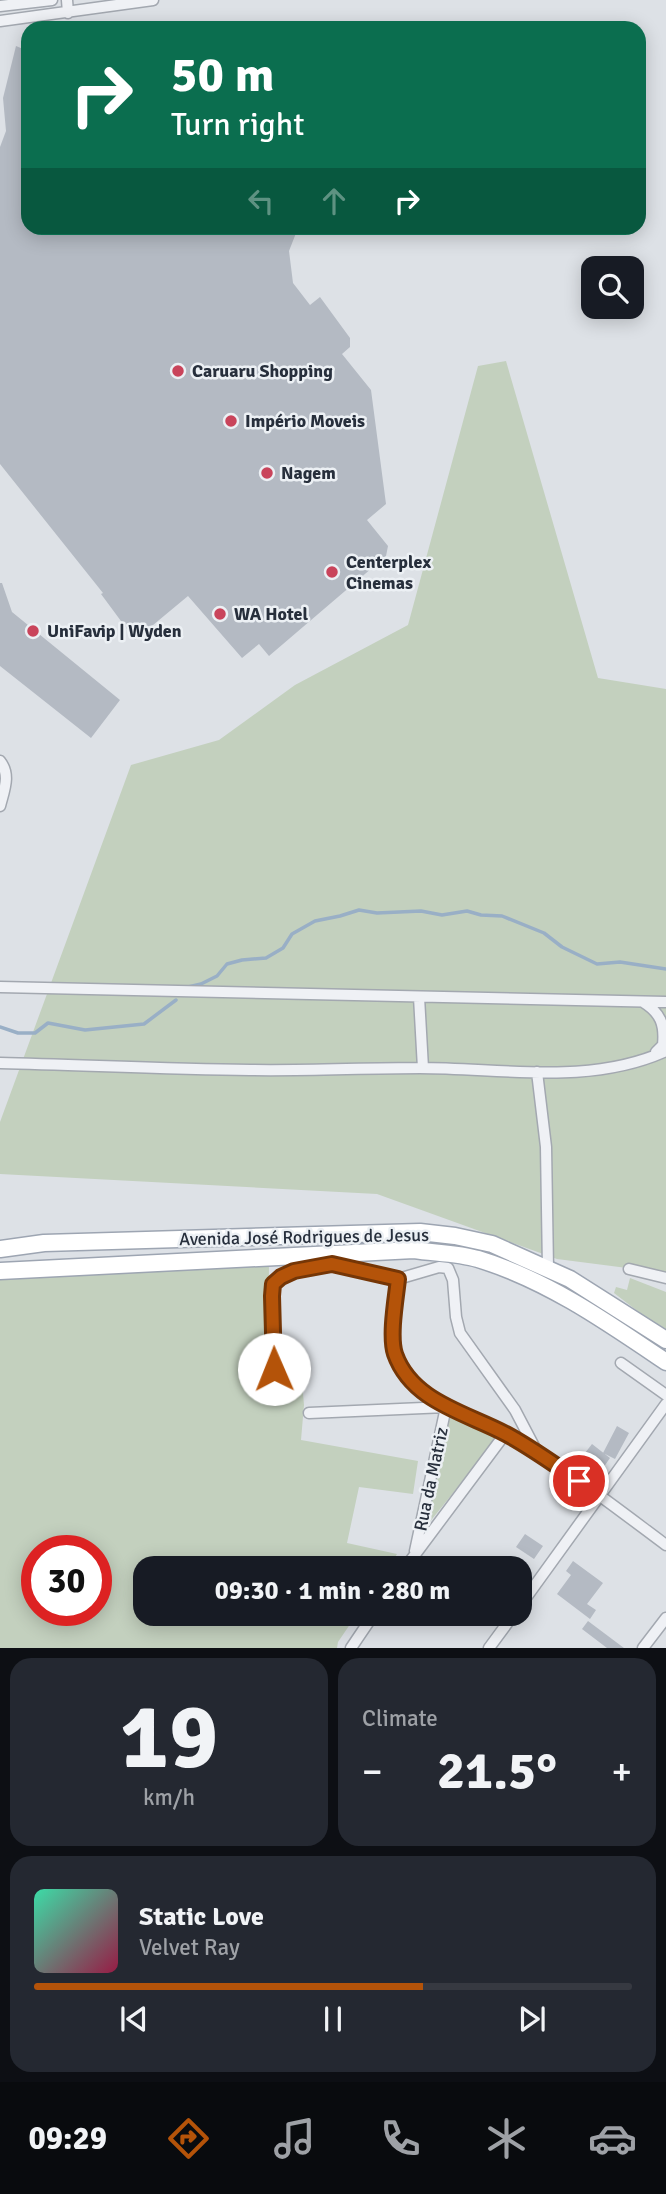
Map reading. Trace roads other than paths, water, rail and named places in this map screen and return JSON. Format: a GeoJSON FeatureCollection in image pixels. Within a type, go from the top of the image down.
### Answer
{"type":"FeatureCollection","features":[{"type":"Feature","properties":{"kind":"main road","name":"Avenida José Rodrigues de Jesus"},"geometry":{"type":"LineString","coordinates":[[0,1249],[44,1243],[421,1232],[455,1236],[492,1244],[548,1269],[580,1285],[666,1340]]}},
{"type":"Feature","properties":{"kind":"main road","name":"Avenida José Rodrigues de Jesus"},"geometry":{"type":"LineString","coordinates":[[0,1271],[331,1259],[414,1250],[475,1258],[515,1272],[566,1297],[666,1362]]}},
{"type":"Feature","properties":{"kind":"street"},"geometry":{"type":"LineString","coordinates":[[0,6],[52,0]]}},
{"type":"Feature","properties":{"kind":"street"},"geometry":{"type":"LineString","coordinates":[[67,0],[68,13]]}},
{"type":"Feature","properties":{"kind":"street"},"geometry":{"type":"LineString","coordinates":[[0,21],[153,0]]}},
{"type":"Feature","properties":{"kind":"street"},"geometry":{"type":"LineString","coordinates":[[0,761],[7,774],[0,806]]}},
{"type":"Feature","properties":{"kind":"street"},"geometry":{"type":"LineString","coordinates":[[0,987],[666,1002]]}},
{"type":"Feature","properties":{"kind":"street"},"geometry":{"type":"LineString","coordinates":[[419,997],[423,1068]]}},
{"type":"Feature","properties":{"kind":"street"},"geometry":{"type":"LineString","coordinates":[[643,1002],[655,1009],[664,1031],[663,1045],[648,1059]]}},
{"type":"Feature","properties":{"kind":"street"},"geometry":{"type":"LineString","coordinates":[[0,1063],[251,1070],[423,1068],[537,1072],[614,1069],[666,1051]]}},
{"type":"Feature","properties":{"kind":"street"},"geometry":{"type":"LineString","coordinates":[[537,1072],[546,1147],[548,1269]]}},
{"type":"Feature","properties":{"kind":"street"},"geometry":{"type":"LineString","coordinates":[[274,1369],[273,1284],[276,1279],[331,1259],[398,1279],[439,1267],[448,1268],[453,1280],[460,1333],[515,1410],[537,1452]]}},
{"type":"Feature","properties":{"kind":"street"},"geometry":{"type":"LineString","coordinates":[[629,1269],[666,1278]]}},
{"type":"Feature","properties":{"kind":"street"},"geometry":{"type":"LineString","coordinates":[[398,1279],[394,1352],[419,1389],[446,1407],[537,1452],[666,1545]]}},
{"type":"Feature","properties":{"kind":"street"},"geometry":{"type":"LineString","coordinates":[[621,1363],[666,1395]]}},
{"type":"Feature","properties":{"kind":"street"},"geometry":{"type":"LineString","coordinates":[[532,1590],[666,1404]]}},
{"type":"Feature","properties":{"kind":"street"},"geometry":{"type":"LineString","coordinates":[[309,1413],[446,1407]]}},
{"type":"Feature","properties":{"kind":"street","name":"Rua da Matriz"},"geometry":{"type":"LineString","coordinates":[[415,1551],[446,1407]]}},
{"type":"Feature","properties":{"kind":"street"},"geometry":{"type":"LineString","coordinates":[[412,1556],[505,1434]]}},
{"type":"Feature","properties":{"kind":"street"},"geometry":{"type":"LineString","coordinates":[[643,1648],[666,1618]]}},
{"type":"Feature","properties":{"kind":"street"},"geometry":{"type":"LineString","coordinates":[[351,1648],[366,1626]]}},
{"type":"Feature","properties":{"kind":"street"},"geometry":{"type":"LineString","coordinates":[[489,1648],[505,1626]]}},
{"type":"Feature","properties":{"kind":"waterway"},"geometry":{"type":"LineString","coordinates":[[188,987],[217,976],[227,964],[266,958],[283,948],[292,934],[315,921],[359,910],[377,913],[421,911],[442,915],[467,911],[502,916],[544,933],[562,947],[597,964],[620,962],[666,969]]}},
{"type":"Feature","properties":{"kind":"waterway"},"geometry":{"type":"LineString","coordinates":[[0,1027],[18,1033],[35,1033],[48,1023],[85,1030],[144,1024],[176,1000]]}},
{"type":"Feature","properties":{"kind":"place","name":"Caruaru Shopping"},"geometry":{"type":"Point","coordinates":[178,371]}},
{"type":"Feature","properties":{"kind":"place","name":"Império Moveis"},"geometry":{"type":"Point","coordinates":[231,421]}},
{"type":"Feature","properties":{"kind":"place","name":"Nagem"},"geometry":{"type":"Point","coordinates":[267,473]}},
{"type":"Feature","properties":{"kind":"place","name":"Centerplex Cinemas"},"geometry":{"type":"Point","coordinates":[332,572]}},
{"type":"Feature","properties":{"kind":"place","name":"WA Hotel"},"geometry":{"type":"Point","coordinates":[220,614]}},
{"type":"Feature","properties":{"kind":"place","name":"UniFavip | Wyden"},"geometry":{"type":"Point","coordinates":[33,631]}}]}
